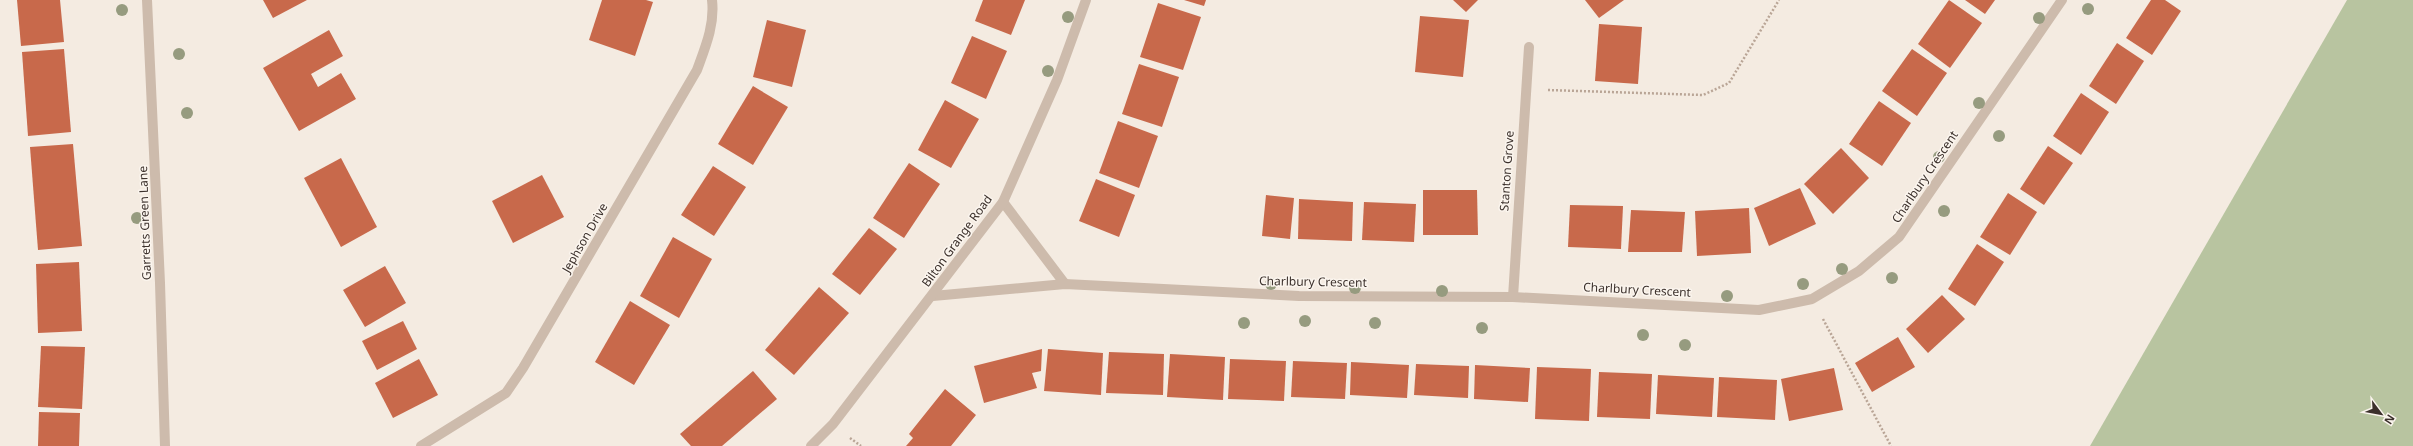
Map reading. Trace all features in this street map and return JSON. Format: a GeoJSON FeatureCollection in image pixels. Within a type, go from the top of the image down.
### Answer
{"type":"FeatureCollection","features":[{"type":"Feature","properties":{"kind":"street","name":"Garretts Green Lane"},"geometry":{"type":"LineString","coordinates":[[147,0],[160,283],[165,446]]}},
{"type":"Feature","properties":{"kind":"street","name":"Jephson Drive"},"geometry":{"type":"LineString","coordinates":[[421,446],[506,394],[523,368],[697,70],[708,39],[712,21],[712,0]]}},
{"type":"Feature","properties":{"kind":"street","name":"Bilton Grange Road"},"geometry":{"type":"LineString","coordinates":[[811,446],[833,424],[933,296],[1003,202],[1057,80],[1086,0]]}},
{"type":"Feature","properties":{"kind":"street","name":"Charlbury Crescent"},"geometry":{"type":"LineString","coordinates":[[933,296],[1065,284],[1299,296],[1513,297],[1759,310],[1812,299],[1859,271],[1899,237],[2062,0]]}},
{"type":"Feature","properties":{"kind":"street","name":"Stanton Grove"},"geometry":{"type":"LineString","coordinates":[[1513,297],[1529,47]]}},
{"type":"Feature","properties":{"kind":"street"},"geometry":{"type":"LineString","coordinates":[[1003,202],[1065,284]]}},
{"type":"Feature","properties":{"kind":"path"},"geometry":{"type":"LineString","coordinates":[[1526,89],[1703,95],[1729,83],[1779,0]]}},
{"type":"Feature","properties":{"kind":"path"},"geometry":{"type":"LineString","coordinates":[[1812,299],[1891,446]]}},
{"type":"Feature","properties":{"kind":"green space"},"geometry":{"type":"Polygon","coordinates":[[[2347,0],[2413,0],[2413,446],[2090,446],[2347,0]]]}},
{"type":"Feature","properties":{"kind":"building"},"geometry":{"type":"Polygon","coordinates":[[[17,0],[60,0],[64,42],[21,46],[17,0]]]}},
{"type":"Feature","properties":{"kind":"building"},"geometry":{"type":"Polygon","coordinates":[[[263,0],[307,0],[273,18],[263,0]]]}},
{"type":"Feature","properties":{"kind":"building"},"geometry":{"type":"Polygon","coordinates":[[[602,0],[646,0],[653,2],[635,56],[589,40],[602,0]]]}},
{"type":"Feature","properties":{"kind":"building"},"geometry":{"type":"Polygon","coordinates":[[[983,0],[1025,0],[1011,35],[975,21],[983,0]]]}},
{"type":"Feature","properties":{"kind":"building"},"geometry":{"type":"Polygon","coordinates":[[[1184,0],[1206,0],[1204,6],[1184,0]]]}},
{"type":"Feature","properties":{"kind":"building"},"geometry":{"type":"Polygon","coordinates":[[[1453,0],[1478,0],[1466,12],[1453,0]]]}},
{"type":"Feature","properties":{"kind":"building"},"geometry":{"type":"Polygon","coordinates":[[[1585,0],[1624,0],[1599,18],[1585,0]]]}},
{"type":"Feature","properties":{"kind":"building"},"geometry":{"type":"Polygon","coordinates":[[[1949,0],[1982,23],[1950,68],[1918,44],[1949,0]]]}},
{"type":"Feature","properties":{"kind":"building"},"geometry":{"type":"Polygon","coordinates":[[[1965,0],[1995,0],[1985,14],[1965,0]]]}},
{"type":"Feature","properties":{"kind":"building"},"geometry":{"type":"Polygon","coordinates":[[[2151,0],[2165,0],[2181,11],[2152,55],[2126,38],[2151,0]]]}},
{"type":"Feature","properties":{"kind":"building"},"geometry":{"type":"Polygon","coordinates":[[[1158,3],[1201,17],[1183,70],[1140,57],[1158,3]]]}},
{"type":"Feature","properties":{"kind":"building"},"geometry":{"type":"Polygon","coordinates":[[[1420,16],[1469,20],[1463,77],[1415,72],[1420,16]]]}},
{"type":"Feature","properties":{"kind":"building"},"geometry":{"type":"Polygon","coordinates":[[[767,20],[806,30],[792,87],[753,77],[767,20]]]}},
{"type":"Feature","properties":{"kind":"building"},"geometry":{"type":"Polygon","coordinates":[[[1599,24],[1642,27],[1638,84],[1595,81],[1599,24]]]}},
{"type":"Feature","properties":{"kind":"building"},"geometry":{"type":"Polygon","coordinates":[[[329,30],[343,56],[311,74],[318,87],[341,73],[356,99],[299,131],[263,68],[329,30]]]}},
{"type":"Feature","properties":{"kind":"building"},"geometry":{"type":"Polygon","coordinates":[[[972,36],[1007,51],[986,99],[951,83],[972,36]]]}},
{"type":"Feature","properties":{"kind":"building"},"geometry":{"type":"Polygon","coordinates":[[[2117,43],[2144,61],[2116,104],[2089,86],[2117,43]]]}},
{"type":"Feature","properties":{"kind":"building"},"geometry":{"type":"Polygon","coordinates":[[[64,49],[71,132],[28,136],[22,52],[64,49]]]}},
{"type":"Feature","properties":{"kind":"building"},"geometry":{"type":"Polygon","coordinates":[[[1912,49],[1947,73],[1917,116],[1882,91],[1912,49]]]}},
{"type":"Feature","properties":{"kind":"building"},"geometry":{"type":"Polygon","coordinates":[[[1139,64],[1179,77],[1162,127],[1122,114],[1139,64]]]}},
{"type":"Feature","properties":{"kind":"building"},"geometry":{"type":"Polygon","coordinates":[[[753,86],[788,107],[753,165],[718,144],[753,86]]]}},
{"type":"Feature","properties":{"kind":"building"},"geometry":{"type":"Polygon","coordinates":[[[2081,93],[2109,112],[2081,155],[2053,136],[2081,93]]]}},
{"type":"Feature","properties":{"kind":"building"},"geometry":{"type":"Polygon","coordinates":[[[945,100],[979,119],[951,168],[918,150],[945,100]]]}},
{"type":"Feature","properties":{"kind":"building"},"geometry":{"type":"Polygon","coordinates":[[[1879,101],[1911,123],[1882,166],[1849,144],[1879,101]]]}},
{"type":"Feature","properties":{"kind":"building"},"geometry":{"type":"Polygon","coordinates":[[[1118,121],[1158,136],[1139,188],[1099,173],[1118,121]]]}},
{"type":"Feature","properties":{"kind":"building"},"geometry":{"type":"Polygon","coordinates":[[[73,144],[82,246],[38,250],[30,147],[73,144]]]}},
{"type":"Feature","properties":{"kind":"building"},"geometry":{"type":"Polygon","coordinates":[[[2048,146],[2073,163],[2044,205],[2020,189],[2048,146]]]}},
{"type":"Feature","properties":{"kind":"building"},"geometry":{"type":"Polygon","coordinates":[[[1841,148],[1869,178],[1833,214],[1804,184],[1841,148]]]}},
{"type":"Feature","properties":{"kind":"building"},"geometry":{"type":"Polygon","coordinates":[[[341,158],[377,227],[341,247],[304,178],[341,158]]]}},
{"type":"Feature","properties":{"kind":"building"},"geometry":{"type":"Polygon","coordinates":[[[909,163],[940,184],[904,238],[873,218],[909,163]]]}},
{"type":"Feature","properties":{"kind":"building"},"geometry":{"type":"Polygon","coordinates":[[[713,166],[746,187],[714,236],[681,215],[713,166]]]}},
{"type":"Feature","properties":{"kind":"building"},"geometry":{"type":"Polygon","coordinates":[[[542,175],[564,217],[513,243],[492,201],[542,175]]]}},
{"type":"Feature","properties":{"kind":"building"},"geometry":{"type":"Polygon","coordinates":[[[1096,179],[1135,195],[1119,237],[1079,221],[1096,179]]]}},
{"type":"Feature","properties":{"kind":"building"},"geometry":{"type":"Polygon","coordinates":[[[1800,188],[1816,224],[1769,246],[1754,208],[1800,188]]]}},
{"type":"Feature","properties":{"kind":"building"},"geometry":{"type":"Polygon","coordinates":[[[1423,190],[1477,190],[1478,235],[1423,235],[1423,190]]]}},
{"type":"Feature","properties":{"kind":"building"},"geometry":{"type":"Polygon","coordinates":[[[2008,193],[2037,212],[2010,255],[1980,237],[2008,193]]]}},
{"type":"Feature","properties":{"kind":"building"},"geometry":{"type":"Polygon","coordinates":[[[1266,195],[1294,198],[1290,239],[1262,236],[1266,195]]]}},
{"type":"Feature","properties":{"kind":"building"},"geometry":{"type":"Polygon","coordinates":[[[1299,199],[1353,202],[1352,241],[1298,239],[1299,199]]]}},
{"type":"Feature","properties":{"kind":"building"},"geometry":{"type":"Polygon","coordinates":[[[1364,202],[1416,204],[1414,242],[1362,240],[1364,202]]]}},
{"type":"Feature","properties":{"kind":"building"},"geometry":{"type":"Polygon","coordinates":[[[1570,205],[1623,206],[1621,249],[1568,247],[1570,205]]]}},
{"type":"Feature","properties":{"kind":"building"},"geometry":{"type":"Polygon","coordinates":[[[1749,208],[1751,253],[1697,256],[1695,211],[1749,208]]]}},
{"type":"Feature","properties":{"kind":"building"},"geometry":{"type":"Polygon","coordinates":[[[1631,210],[1685,212],[1682,252],[1628,252],[1631,210]]]}},
{"type":"Feature","properties":{"kind":"building"},"geometry":{"type":"Polygon","coordinates":[[[869,228],[897,249],[860,295],[832,274],[869,228]]]}},
{"type":"Feature","properties":{"kind":"building"},"geometry":{"type":"Polygon","coordinates":[[[673,237],[712,259],[679,318],[640,296],[673,237]]]}},
{"type":"Feature","properties":{"kind":"building"},"geometry":{"type":"Polygon","coordinates":[[[1977,244],[2004,262],[1975,306],[1948,289],[1977,244]]]}},
{"type":"Feature","properties":{"kind":"building"},"geometry":{"type":"Polygon","coordinates":[[[79,262],[82,331],[38,333],[36,264],[79,262]]]}},
{"type":"Feature","properties":{"kind":"building"},"geometry":{"type":"Polygon","coordinates":[[[385,266],[406,303],[365,327],[343,290],[385,266]]]}},
{"type":"Feature","properties":{"kind":"building"},"geometry":{"type":"Polygon","coordinates":[[[819,287],[849,313],[794,375],[765,350],[819,287]]]}},
{"type":"Feature","properties":{"kind":"building"},"geometry":{"type":"Polygon","coordinates":[[[1942,295],[1965,319],[1928,353],[1906,329],[1942,295]]]}},
{"type":"Feature","properties":{"kind":"building"},"geometry":{"type":"Polygon","coordinates":[[[630,301],[670,325],[634,385],[595,362],[630,301]]]}},
{"type":"Feature","properties":{"kind":"building"},"geometry":{"type":"Polygon","coordinates":[[[403,321],[417,349],[377,370],[362,341],[403,321]]]}},
{"type":"Feature","properties":{"kind":"building"},"geometry":{"type":"Polygon","coordinates":[[[1898,337],[1915,367],[1872,392],[1855,363],[1898,337]]]}},
{"type":"Feature","properties":{"kind":"building"},"geometry":{"type":"Polygon","coordinates":[[[41,346],[85,347],[82,409],[38,407],[41,346]]]}},
{"type":"Feature","properties":{"kind":"building"},"geometry":{"type":"Polygon","coordinates":[[[1042,349],[1041,371],[1032,373],[1037,388],[984,403],[974,366],[1042,349]]]}},
{"type":"Feature","properties":{"kind":"building"},"geometry":{"type":"Polygon","coordinates":[[[1048,349],[1103,353],[1101,395],[1044,391],[1048,349]]]}},
{"type":"Feature","properties":{"kind":"building"},"geometry":{"type":"Polygon","coordinates":[[[1109,352],[1164,354],[1163,395],[1106,393],[1109,352]]]}},
{"type":"Feature","properties":{"kind":"building"},"geometry":{"type":"Polygon","coordinates":[[[1170,354],[1225,357],[1223,400],[1167,397],[1170,354]]]}},
{"type":"Feature","properties":{"kind":"building"},"geometry":{"type":"Polygon","coordinates":[[[419,359],[438,395],[393,418],[375,383],[419,359]]]}},
{"type":"Feature","properties":{"kind":"building"},"geometry":{"type":"Polygon","coordinates":[[[1230,359],[1286,361],[1284,401],[1228,399],[1230,359]]]}},
{"type":"Feature","properties":{"kind":"building"},"geometry":{"type":"Polygon","coordinates":[[[1293,361],[1347,363],[1345,399],[1291,397],[1293,361]]]}},
{"type":"Feature","properties":{"kind":"building"},"geometry":{"type":"Polygon","coordinates":[[[1351,362],[1409,365],[1407,398],[1350,395],[1351,362]]]}},
{"type":"Feature","properties":{"kind":"building"},"geometry":{"type":"Polygon","coordinates":[[[1416,364],[1469,366],[1468,398],[1414,395],[1416,364]]]}},
{"type":"Feature","properties":{"kind":"building"},"geometry":{"type":"Polygon","coordinates":[[[1475,365],[1530,368],[1528,402],[1474,399],[1475,365]]]}},
{"type":"Feature","properties":{"kind":"building"},"geometry":{"type":"Polygon","coordinates":[[[1537,367],[1591,369],[1589,421],[1535,419],[1537,367]]]}},
{"type":"Feature","properties":{"kind":"building"},"geometry":{"type":"Polygon","coordinates":[[[1834,368],[1843,410],[1789,421],[1781,379],[1834,368]]]}},
{"type":"Feature","properties":{"kind":"building"},"geometry":{"type":"Polygon","coordinates":[[[753,371],[777,399],[722,446],[691,446],[680,434],[753,371]]]}},
{"type":"Feature","properties":{"kind":"building"},"geometry":{"type":"Polygon","coordinates":[[[1599,372],[1652,374],[1650,419],[1597,417],[1599,372]]]}},
{"type":"Feature","properties":{"kind":"building"},"geometry":{"type":"Polygon","coordinates":[[[1658,375],[1714,378],[1712,417],[1656,414],[1658,375]]]}},
{"type":"Feature","properties":{"kind":"building"},"geometry":{"type":"Polygon","coordinates":[[[1719,377],[1777,380],[1775,420],[1717,417],[1719,377]]]}},
{"type":"Feature","properties":{"kind":"building"},"geometry":{"type":"Polygon","coordinates":[[[945,389],[976,415],[951,446],[906,446],[913,438],[909,434],[945,389]]]}},
{"type":"Feature","properties":{"kind":"building"},"geometry":{"type":"Polygon","coordinates":[[[39,412],[80,413],[79,446],[38,446],[39,412]]]}}]}
